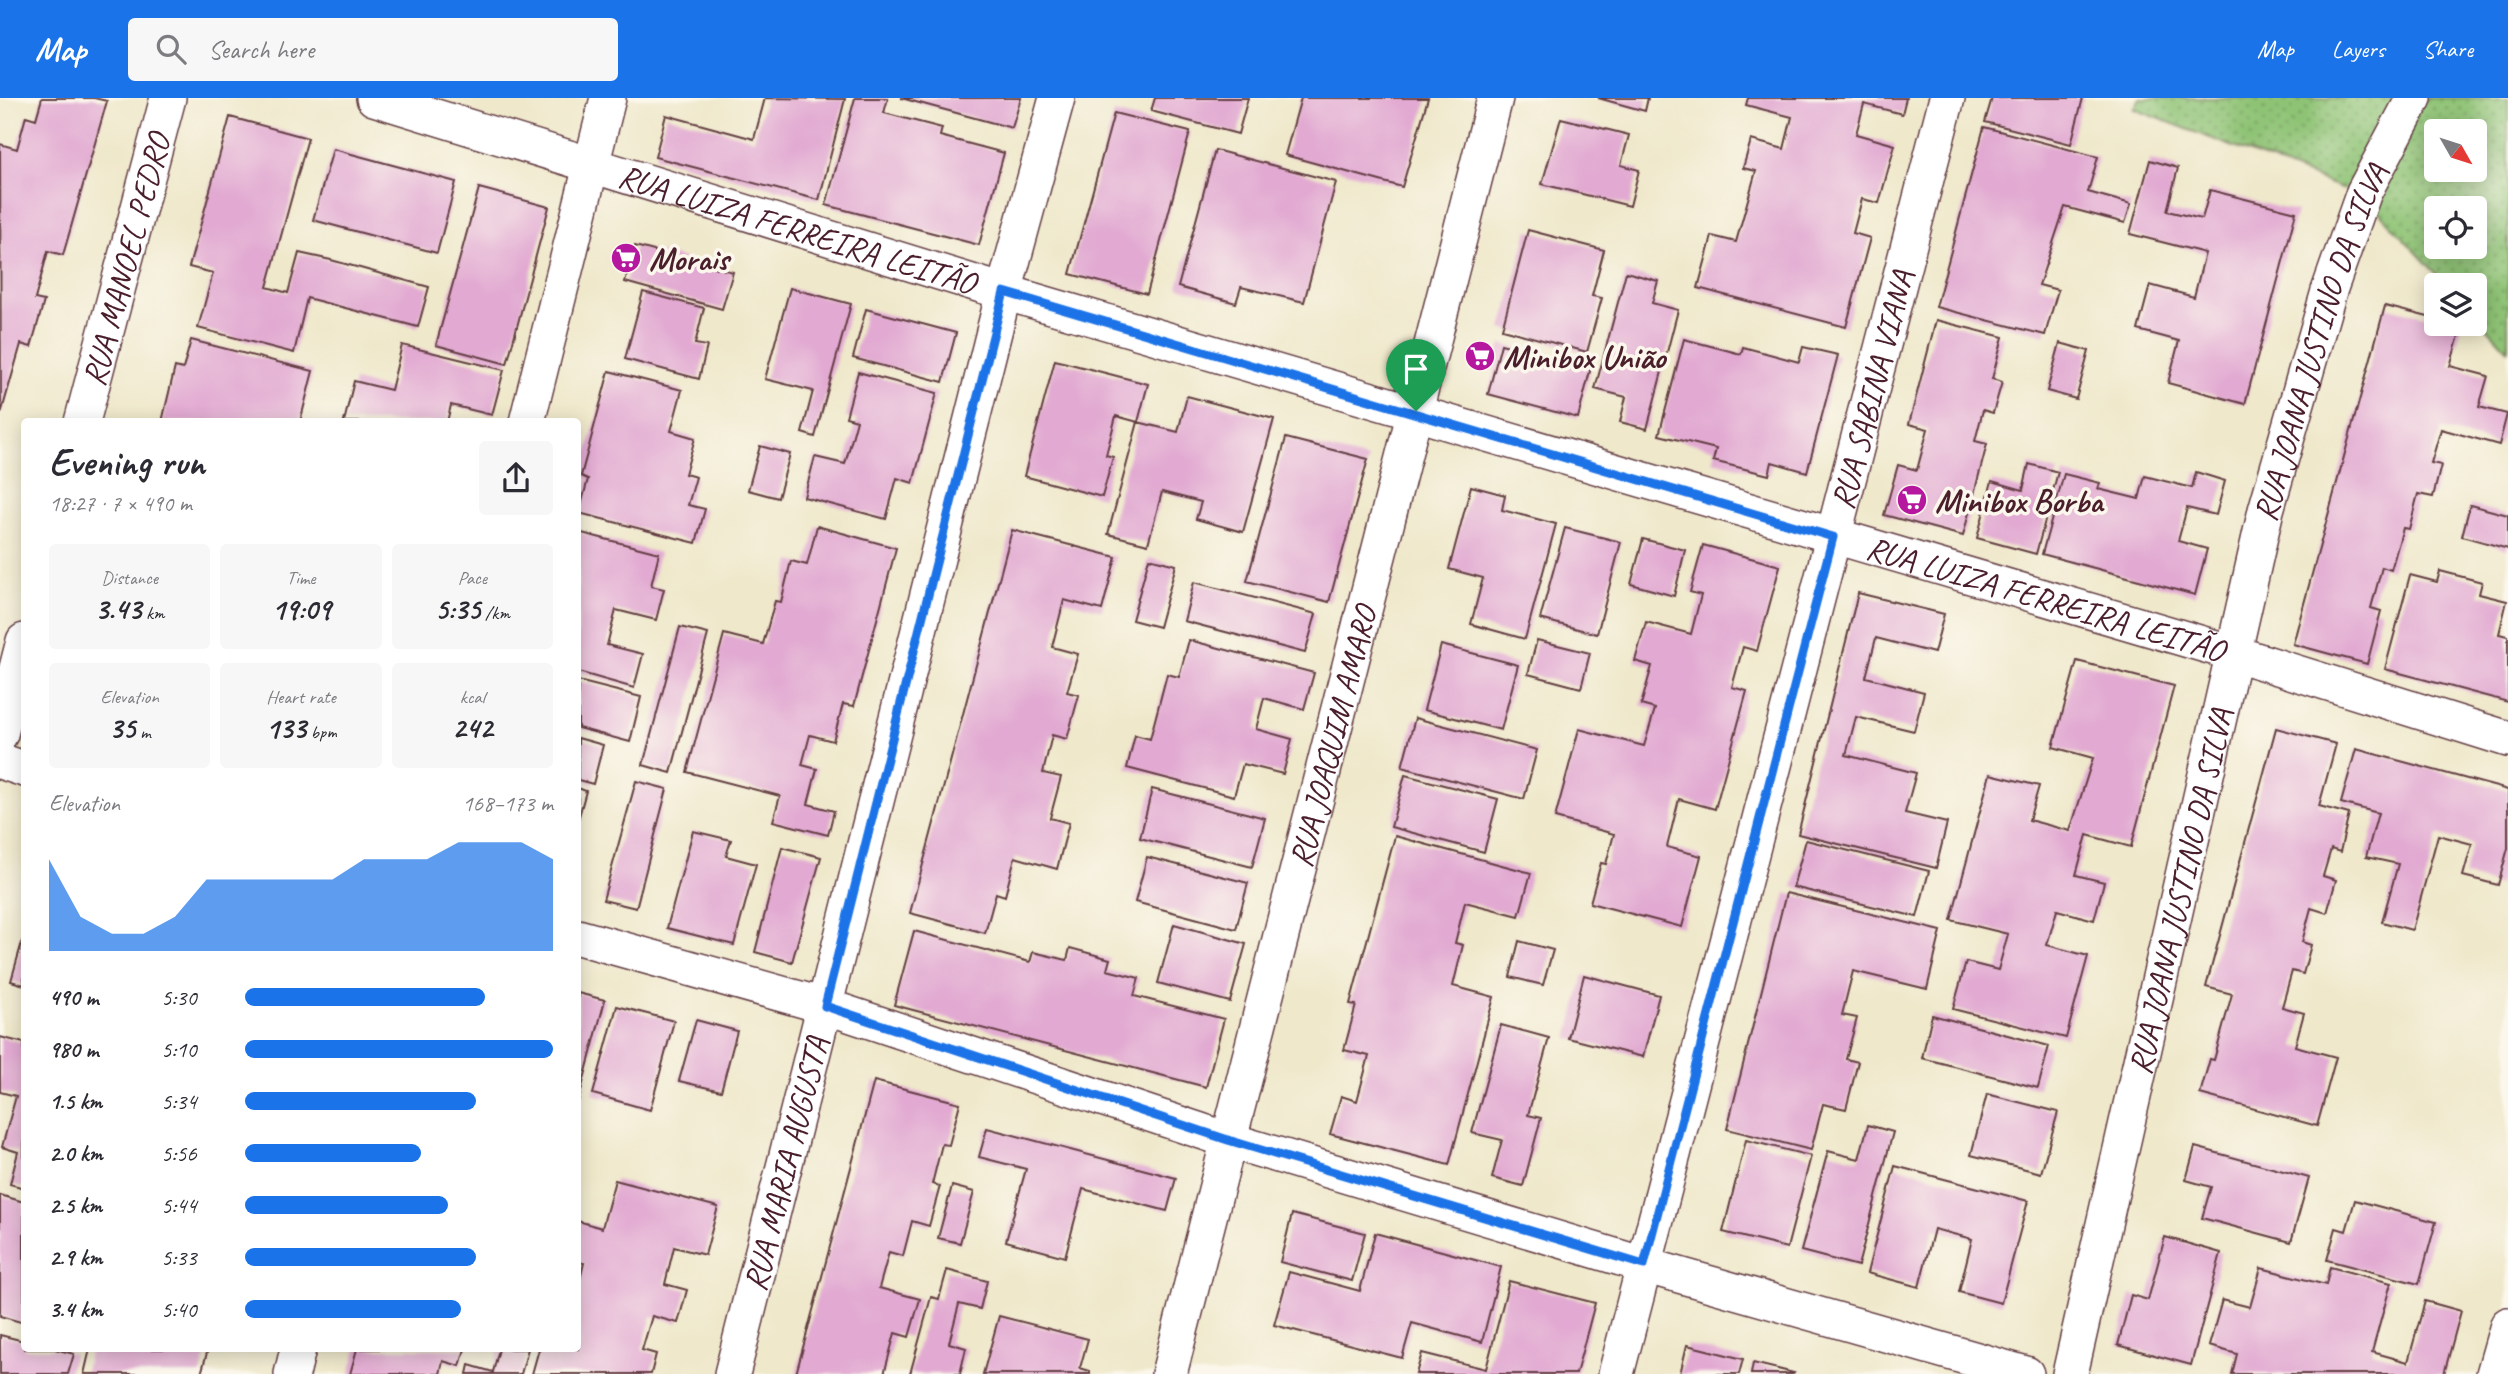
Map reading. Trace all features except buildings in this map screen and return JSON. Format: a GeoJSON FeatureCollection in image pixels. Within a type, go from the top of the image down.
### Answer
{"type":"FeatureCollection","features":[{"type":"Feature","properties":{"kind":"street","name":"RUA MANOEL PEDRO"},"geometry":{"type":"LineString","coordinates":[[83,418],[168,98]]}},
{"type":"Feature","properties":{"kind":"street","name":"RUA LUIZA FERREIRA LEITÃO"},"geometry":{"type":"LineString","coordinates":[[374,98],[1004,292],[2233,653],[2508,739]]}},
{"type":"Feature","properties":{"kind":"street"},"geometry":{"type":"LineString","coordinates":[[528,418],[608,98]]}},
{"type":"Feature","properties":{"kind":"street","name":"RUA MARIA AUGUSTA"},"geometry":{"type":"LineString","coordinates":[[732,1374],[1004,292],[1058,98]]}},
{"type":"Feature","properties":{"kind":"street","name":"RUA JOAQUIM AMARO"},"geometry":{"type":"LineString","coordinates":[[1169,1374],[1495,98]]}},
{"type":"Feature","properties":{"kind":"street","name":"RUA SABINA VIANA"},"geometry":{"type":"LineString","coordinates":[[1616,1374],[1947,98]]}},
{"type":"Feature","properties":{"kind":"street","name":"RUA JOANA JUSTINO DA SILVA"},"geometry":{"type":"LineString","coordinates":[[2070,1374],[2266,510],[2329,291],[2364,191],[2414,98]]}},
{"type":"Feature","properties":{"kind":"street"},"geometry":{"type":"LineString","coordinates":[[0,734],[21,653]]}},
{"type":"Feature","properties":{"kind":"street"},"geometry":{"type":"LineString","coordinates":[[0,761],[21,768]]}},
{"type":"Feature","properties":{"kind":"street"},"geometry":{"type":"LineString","coordinates":[[581,938],[825,1006],[1228,1140],[1644,1265],[2026,1374]]}},
{"type":"Feature","properties":{"kind":"street"},"geometry":{"type":"LineString","coordinates":[[2494,1374],[2508,1325]]}},
{"type":"Feature","properties":{"kind":"street"},"geometry":{"type":"LineString","coordinates":[[292,1374],[297,1352]]}},
{"type":"Feature","properties":{"kind":"green space"},"geometry":{"type":"Polygon","coordinates":[[[2140,98],[2508,98],[2508,350],[2487,327],[2487,273],[2436,273],[2365,197],[2134,109],[2140,98]]]}},
{"type":"Feature","properties":{"kind":"place","name":"Morais"},"geometry":{"type":"Point","coordinates":[626,258]}},
{"type":"Feature","properties":{"kind":"place","name":"Minibox União"},"geometry":{"type":"Point","coordinates":[1480,356]}},
{"type":"Feature","properties":{"kind":"place","name":"Minibox Borba"},"geometry":{"type":"Point","coordinates":[1912,500]}},
{"type":"Feature","properties":{"kind":"route"},"geometry":{"type":"LineString","coordinates":[[1004,292],[1416,411],[1833,537],[1644,1265],[1228,1140],[825,1006],[1004,292]]}}]}
